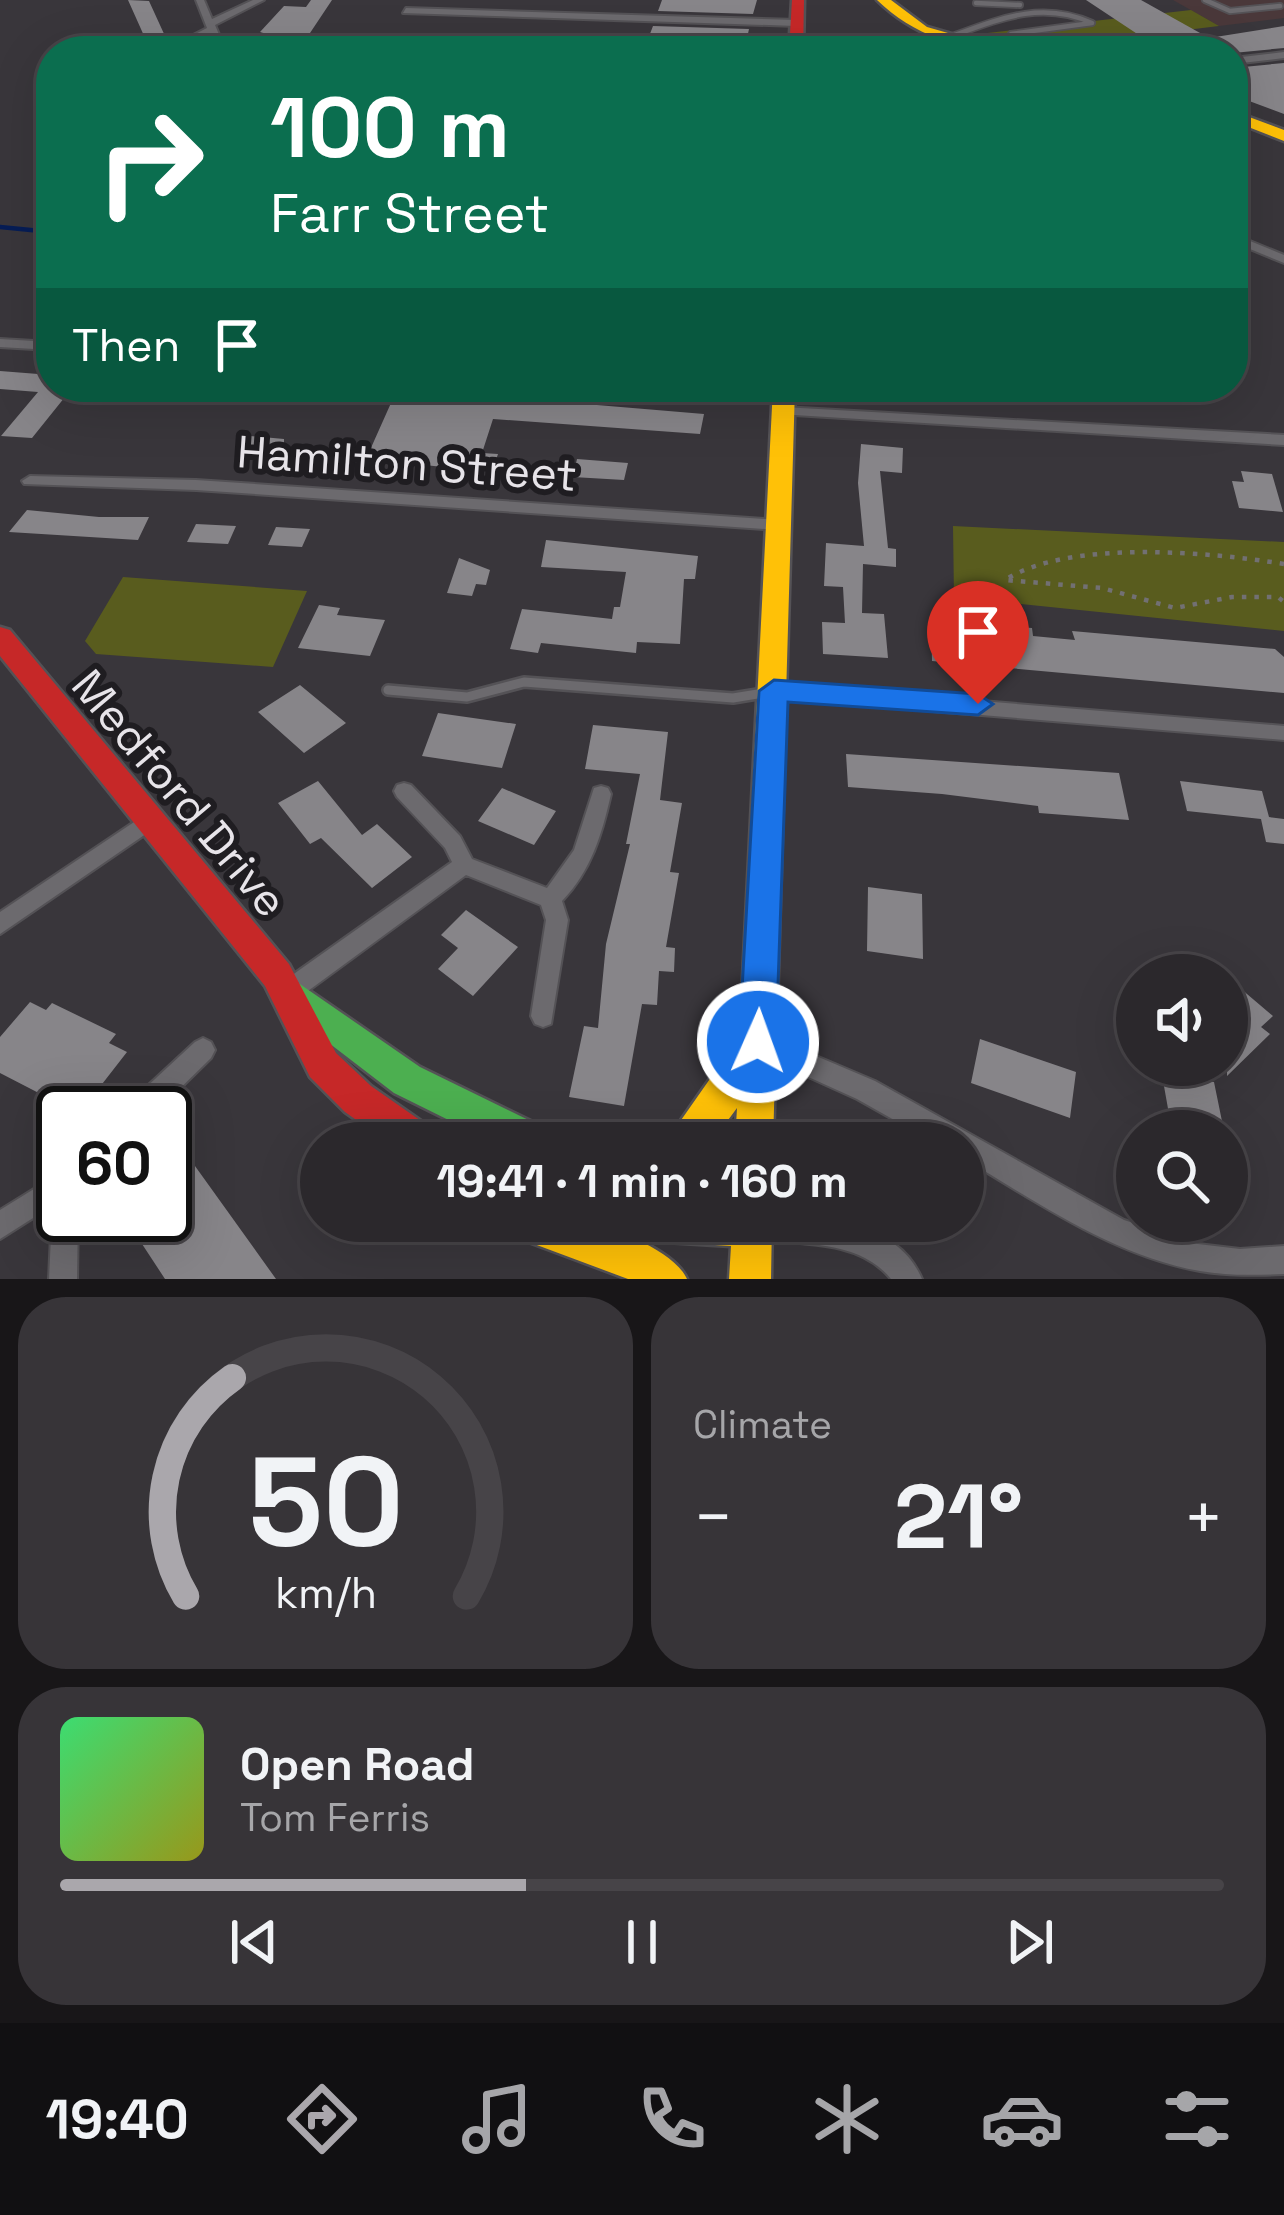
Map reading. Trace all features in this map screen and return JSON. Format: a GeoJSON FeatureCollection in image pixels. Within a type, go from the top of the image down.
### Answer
{"type":"FeatureCollection","features":[{"type":"Feature","properties":{"kind":"main road"},"geometry":{"type":"LineString","coordinates":[[883,0],[910,24],[942,36]]}},
{"type":"Feature","properties":{"kind":"main road"},"geometry":{"type":"LineString","coordinates":[[1248,122],[1284,136]]}},
{"type":"Feature","properties":{"kind":"main road"},"geometry":{"type":"LineString","coordinates":[[755,1122],[784,402]]}},
{"type":"Feature","properties":{"kind":"main road","name":"Medford Drive"},"geometry":{"type":"LineString","coordinates":[[2,644],[289,992],[407,1080],[493,1122]]}},
{"type":"Feature","properties":{"kind":"main road","name":"Medford Drive"},"geometry":{"type":"LineString","coordinates":[[289,992],[323,1065],[393,1122]]}},
{"type":"Feature","properties":{"kind":"main road"},"geometry":{"type":"LineString","coordinates":[[706,1122],[758,1042]]}},
{"type":"Feature","properties":{"kind":"main road"},"geometry":{"type":"LineString","coordinates":[[582,1242],[643,1264],[666,1279]]}},
{"type":"Feature","properties":{"kind":"main road"},"geometry":{"type":"LineString","coordinates":[[749,1242],[750,1279]]}},
{"type":"Feature","properties":{"kind":"street"},"geometry":{"type":"LineString","coordinates":[[200,0],[214,36]]}},
{"type":"Feature","properties":{"kind":"street"},"geometry":{"type":"LineString","coordinates":[[194,36],[260,0]]}},
{"type":"Feature","properties":{"kind":"street"},"geometry":{"type":"LineString","coordinates":[[406,10],[797,25]]}},
{"type":"Feature","properties":{"kind":"street"},"geometry":{"type":"LineString","coordinates":[[1248,59],[1284,55]]}},
{"type":"Feature","properties":{"kind":"street"},"geometry":{"type":"LineString","coordinates":[[1248,244],[1284,259]]}},
{"type":"Feature","properties":{"kind":"street"},"geometry":{"type":"LineString","coordinates":[[0,344],[36,345]]}},
{"type":"Feature","properties":{"kind":"street"},"geometry":{"type":"LineString","coordinates":[[852,402],[1284,440]]}},
{"type":"Feature","properties":{"kind":"street","name":"Hamilton Street"},"geometry":{"type":"LineString","coordinates":[[30,481],[196,484],[779,525]]}},
{"type":"Feature","properties":{"kind":"street"},"geometry":{"type":"LineString","coordinates":[[774,691],[1284,734]]}},
{"type":"Feature","properties":{"kind":"street"},"geometry":{"type":"LineString","coordinates":[[404,791],[453,842],[464,866],[550,899]]}},
{"type":"Feature","properties":{"kind":"street"},"geometry":{"type":"LineString","coordinates":[[550,899],[589,848],[601,794]]}},
{"type":"Feature","properties":{"kind":"street"},"geometry":{"type":"LineString","coordinates":[[0,924],[149,821]]}},
{"type":"Feature","properties":{"kind":"street"},"geometry":{"type":"LineString","coordinates":[[289,992],[464,866]]}},
{"type":"Feature","properties":{"kind":"street"},"geometry":{"type":"LineString","coordinates":[[543,1016],[557,920],[550,899]]}},
{"type":"Feature","properties":{"kind":"street"},"geometry":{"type":"LineString","coordinates":[[758,1042],[866,1090],[923,1122]]}},
{"type":"Feature","properties":{"kind":"street"},"geometry":{"type":"LineString","coordinates":[[165,1086],[203,1050]]}},
{"type":"Feature","properties":{"kind":"street"},"geometry":{"type":"LineString","coordinates":[[984,1156],[1121,1233],[1208,1269],[1284,1260]]}},
{"type":"Feature","properties":{"kind":"street"},"geometry":{"type":"LineString","coordinates":[[0,1226],[36,1202]]}},
{"type":"Feature","properties":{"kind":"street"},"geometry":{"type":"LineString","coordinates":[[63,1279],[64,1242]]}},
{"type":"Feature","properties":{"kind":"street"},"geometry":{"type":"LineString","coordinates":[[859,1242],[900,1266],[908,1279]]}},
{"type":"Feature","properties":{"kind":"lane"},"geometry":{"type":"LineString","coordinates":[[1205,0],[1230,10],[1280,5]]}},
{"type":"Feature","properties":{"kind":"lane"},"geometry":{"type":"LineString","coordinates":[[976,3],[1040,1]]}},
{"type":"Feature","properties":{"kind":"lane"},"geometry":{"type":"LineString","coordinates":[[1010,36],[1090,27],[1080,14],[1052,3]]}},
{"type":"Feature","properties":{"kind":"lane"},"geometry":{"type":"LineString","coordinates":[[954,36],[1010,19],[1019,5]]}},
{"type":"Feature","properties":{"kind":"lane"},"geometry":{"type":"LineString","coordinates":[[388,690],[467,697],[524,682],[734,698],[774,691]]}},
{"type":"Feature","properties":{"kind":"path"},"geometry":{"type":"LineString","coordinates":[[1284,564],[1198,550],[1032,563],[1005,580],[1102,588],[1174,608],[1232,597],[1284,602]]}},
{"type":"Feature","properties":{"kind":"shaded area"},"geometry":{"type":"Polygon","coordinates":[[[1173,0],[1284,0],[1284,18],[1219,26],[1173,0]]]}},
{"type":"Feature","properties":{"kind":"shaded area"},"geometry":{"type":"Polygon","coordinates":[[[1191,10],[1219,26],[1137,36],[970,35],[1191,10]]]}},
{"type":"Feature","properties":{"kind":"shaded area"},"geometry":{"type":"Polygon","coordinates":[[[953,526],[1284,542],[1284,631],[954,597],[953,526]]]}},
{"type":"Feature","properties":{"kind":"shaded area"},"geometry":{"type":"Polygon","coordinates":[[[123,577],[307,591],[273,667],[96,654],[85,641],[123,577]]]}},
{"type":"Feature","properties":{"kind":"building"},"geometry":{"type":"Polygon","coordinates":[[[128,0],[149,1],[165,36],[144,36],[128,0]]]}},
{"type":"Feature","properties":{"kind":"building"},"geometry":{"type":"Polygon","coordinates":[[[311,0],[332,0],[308,36],[260,32],[284,6],[306,7],[311,0]]]}},
{"type":"Feature","properties":{"kind":"building"},"geometry":{"type":"Polygon","coordinates":[[[662,0],[757,0],[753,14],[658,11],[662,0]]]}},
{"type":"Feature","properties":{"kind":"building"},"geometry":{"type":"Polygon","coordinates":[[[1086,0],[1141,0],[1205,36],[1140,36],[1086,0]]]}},
{"type":"Feature","properties":{"kind":"building"},"geometry":{"type":"Polygon","coordinates":[[[653,26],[749,29],[748,36],[649,36],[653,26]]]}},
{"type":"Feature","properties":{"kind":"building"},"geometry":{"type":"Polygon","coordinates":[[[1284,26],[1284,48],[1248,52],[1248,36],[1222,36],[1284,26]]]}},
{"type":"Feature","properties":{"kind":"building"},"geometry":{"type":"Polygon","coordinates":[[[1284,63],[1284,114],[1248,101],[1248,67],[1284,63]]]}},
{"type":"Feature","properties":{"kind":"building"},"geometry":{"type":"Polygon","coordinates":[[[0,371],[36,374],[36,392],[0,389],[0,371]]]}},
{"type":"Feature","properties":{"kind":"building"},"geometry":{"type":"Polygon","coordinates":[[[36,394],[36,402],[61,402],[32,438],[1,436],[36,394]]]}},
{"type":"Feature","properties":{"kind":"building"},"geometry":{"type":"Polygon","coordinates":[[[391,402],[553,402],[704,414],[700,434],[493,419],[482,453],[498,454],[492,472],[366,459],[391,402]]]}},
{"type":"Feature","properties":{"kind":"building"},"geometry":{"type":"Polygon","coordinates":[[[250,436],[284,439],[284,449],[279,457],[241,453],[250,436]]]}},
{"type":"Feature","properties":{"kind":"building"},"geometry":{"type":"Polygon","coordinates":[[[861,444],[903,448],[902,473],[880,471],[888,548],[896,549],[896,567],[863,564],[862,613],[884,614],[888,658],[823,654],[822,622],[845,623],[843,587],[824,586],[826,543],[864,546],[858,483],[861,444]]]}},
{"type":"Feature","properties":{"kind":"building"},"geometry":{"type":"Polygon","coordinates":[[[577,459],[628,463],[624,480],[573,477],[577,459]]]}},
{"type":"Feature","properties":{"kind":"building"},"geometry":{"type":"Polygon","coordinates":[[[1241,471],[1272,474],[1283,512],[1239,508],[1232,481],[1244,482],[1241,471]]]}},
{"type":"Feature","properties":{"kind":"building"},"geometry":{"type":"Polygon","coordinates":[[[27,510],[149,517],[138,540],[9,532],[27,510]]]}},
{"type":"Feature","properties":{"kind":"building"},"geometry":{"type":"Polygon","coordinates":[[[196,524],[236,526],[228,544],[187,542],[196,524]]]}},
{"type":"Feature","properties":{"kind":"building"},"geometry":{"type":"Polygon","coordinates":[[[276,527],[310,529],[302,547],[268,545],[276,527]]]}},
{"type":"Feature","properties":{"kind":"building"},"geometry":{"type":"Polygon","coordinates":[[[546,540],[698,556],[695,579],[684,579],[680,644],[637,642],[636,653],[541,643],[538,653],[510,649],[522,609],[612,619],[614,607],[620,607],[626,572],[541,567],[546,540]]]}},
{"type":"Feature","properties":{"kind":"building"},"geometry":{"type":"Polygon","coordinates":[[[459,558],[490,570],[486,585],[476,584],[472,596],[447,593],[459,558]]]}},
{"type":"Feature","properties":{"kind":"building"},"geometry":{"type":"Polygon","coordinates":[[[319,605],[340,608],[337,615],[385,620],[370,656],[298,648],[319,605]]]}},
{"type":"Feature","properties":{"kind":"building"},"geometry":{"type":"Polygon","coordinates":[[[931,620],[1032,628],[1033,636],[1075,640],[1072,631],[1275,649],[1284,657],[1284,693],[932,661],[931,620]]]}},
{"type":"Feature","properties":{"kind":"building"},"geometry":{"type":"Polygon","coordinates":[[[300,685],[346,723],[304,753],[258,712],[300,685]]]}},
{"type":"Feature","properties":{"kind":"building"},"geometry":{"type":"Polygon","coordinates":[[[438,713],[516,724],[502,768],[422,756],[438,713]]]}},
{"type":"Feature","properties":{"kind":"building"},"geometry":{"type":"Polygon","coordinates":[[[593,725],[668,732],[660,800],[682,803],[670,872],[679,873],[666,947],[675,948],[674,972],[659,971],[657,1005],[642,1004],[624,1106],[569,1097],[584,1026],[598,1028],[606,944],[630,844],[626,844],[640,774],[585,769],[593,725]]]}},
{"type":"Feature","properties":{"kind":"building"},"geometry":{"type":"Polygon","coordinates":[[[846,754],[1119,773],[1129,820],[1039,813],[1038,806],[942,794],[848,787],[846,754]]]}},
{"type":"Feature","properties":{"kind":"building"},"geometry":{"type":"Polygon","coordinates":[[[318,781],[362,835],[377,824],[412,857],[372,888],[321,838],[310,844],[278,803],[318,781]]]}},
{"type":"Feature","properties":{"kind":"building"},"geometry":{"type":"Polygon","coordinates":[[[1180,781],[1262,791],[1269,817],[1284,819],[1284,844],[1266,842],[1261,819],[1187,811],[1180,781]]]}},
{"type":"Feature","properties":{"kind":"building"},"geometry":{"type":"Polygon","coordinates":[[[502,788],[556,811],[534,845],[478,821],[502,788]]]}},
{"type":"Feature","properties":{"kind":"building"},"geometry":{"type":"Polygon","coordinates":[[[868,887],[922,894],[923,959],[867,951],[868,887]]]}},
{"type":"Feature","properties":{"kind":"building"},"geometry":{"type":"Polygon","coordinates":[[[466,910],[518,947],[473,996],[438,969],[458,948],[441,935],[466,910]]]}},
{"type":"Feature","properties":{"kind":"building"},"geometry":{"type":"Polygon","coordinates":[[[1248,995],[1273,1016],[1261,1027],[1270,1034],[1248,1055],[1248,995]]]}},
{"type":"Feature","properties":{"kind":"building"},"geometry":{"type":"Polygon","coordinates":[[[30,1002],[46,1010],[52,1003],[116,1034],[109,1043],[127,1052],[101,1086],[36,1086],[36,1092],[0,1073],[0,1037],[30,1002]]]}},
{"type":"Feature","properties":{"kind":"building"},"geometry":{"type":"Polygon","coordinates":[[[980,1039],[1076,1072],[1070,1118],[971,1083],[980,1039]]]}},
{"type":"Feature","properties":{"kind":"building"},"geometry":{"type":"Polygon","coordinates":[[[1164,1086],[1215,1086],[1220,1110],[1168,1110],[1164,1086]]]}},
{"type":"Feature","properties":{"kind":"building"},"geometry":{"type":"Polygon","coordinates":[[[195,1166],[276,1279],[165,1279],[141,1242],[192,1242],[195,1166]]]}},
{"type":"Feature","properties":{"kind":"waterway"},"geometry":{"type":"LineString","coordinates":[[0,227],[36,231]]}},
{"type":"Feature","properties":{"kind":"traffic: fast"},"geometry":{"type":"LineString","coordinates":[[294,996],[407,1080],[493,1122]]}},
{"type":"Feature","properties":{"kind":"traffic: slow"},"geometry":{"type":"LineString","coordinates":[[883,0],[922,30],[945,36]]}},
{"type":"Feature","properties":{"kind":"traffic: slow"},"geometry":{"type":"LineString","coordinates":[[1248,122],[1284,136]]}},
{"type":"Feature","properties":{"kind":"traffic: slow"},"geometry":{"type":"LineString","coordinates":[[755,1122],[783,402]]}},
{"type":"Feature","properties":{"kind":"traffic: slow"},"geometry":{"type":"LineString","coordinates":[[705,1122],[757,1042]]}},
{"type":"Feature","properties":{"kind":"traffic: slow"},"geometry":{"type":"LineString","coordinates":[[582,1242],[643,1264],[666,1279]]}},
{"type":"Feature","properties":{"kind":"traffic: slow"},"geometry":{"type":"LineString","coordinates":[[750,1279],[751,1242]]}},
{"type":"Feature","properties":{"kind":"traffic: jam"},"geometry":{"type":"LineString","coordinates":[[797,36],[798,0]]}},
{"type":"Feature","properties":{"kind":"traffic: jam"},"geometry":{"type":"LineString","coordinates":[[0,637],[277,975],[323,1065],[391,1122]]}},
{"type":"Feature","properties":{"kind":"route"},"geometry":{"type":"LineString","coordinates":[[758,1042],[774,691],[978,704]]}}]}
